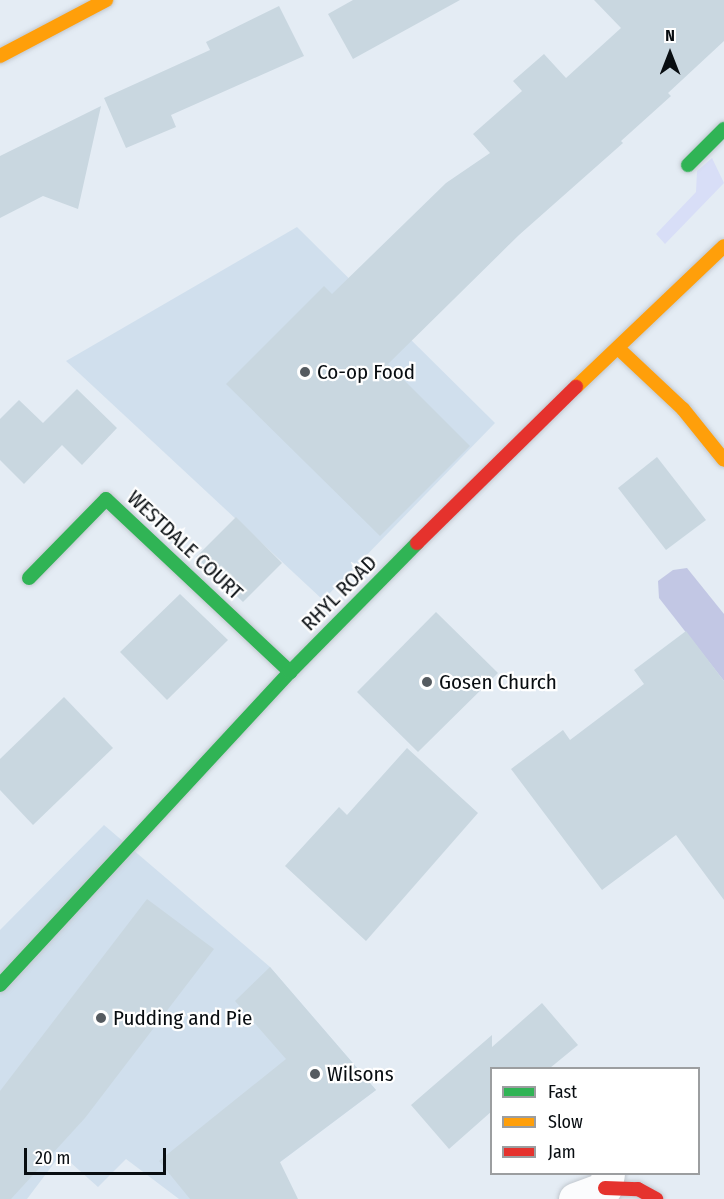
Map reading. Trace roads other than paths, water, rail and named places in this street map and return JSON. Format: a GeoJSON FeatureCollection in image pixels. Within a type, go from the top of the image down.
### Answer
{"type":"FeatureCollection","features":[{"type":"Feature","properties":{"kind":"street"},"geometry":{"type":"LineString","coordinates":[[0,56],[106,0]]}},
{"type":"Feature","properties":{"kind":"street"},"geometry":{"type":"LineString","coordinates":[[688,165],[724,129]]}},
{"type":"Feature","properties":{"kind":"street","name":"RHYL ROAD"},"geometry":{"type":"LineString","coordinates":[[0,985],[290,672],[477,482],[619,349],[724,246]]}},
{"type":"Feature","properties":{"kind":"street"},"geometry":{"type":"LineString","coordinates":[[619,349],[683,409],[724,460]]}},
{"type":"Feature","properties":{"kind":"street","name":"WESTDALE COURT"},"geometry":{"type":"LineString","coordinates":[[29,578],[106,499],[290,672]]}},
{"type":"Feature","properties":{"kind":"street"},"geometry":{"type":"LineString","coordinates":[[575,1199],[607,1180],[638,1189],[656,1199]]}},
{"type":"Feature","properties":{"kind":"place","name":"Co-op Food"},"geometry":{"type":"Point","coordinates":[305,372]}},
{"type":"Feature","properties":{"kind":"place","name":"Gosen Church"},"geometry":{"type":"Point","coordinates":[427,682]}},
{"type":"Feature","properties":{"kind":"place","name":"Pudding and Pie"},"geometry":{"type":"Point","coordinates":[101,1018]}},
{"type":"Feature","properties":{"kind":"place","name":"Wilsons"},"geometry":{"type":"Point","coordinates":[315,1074]}}]}
